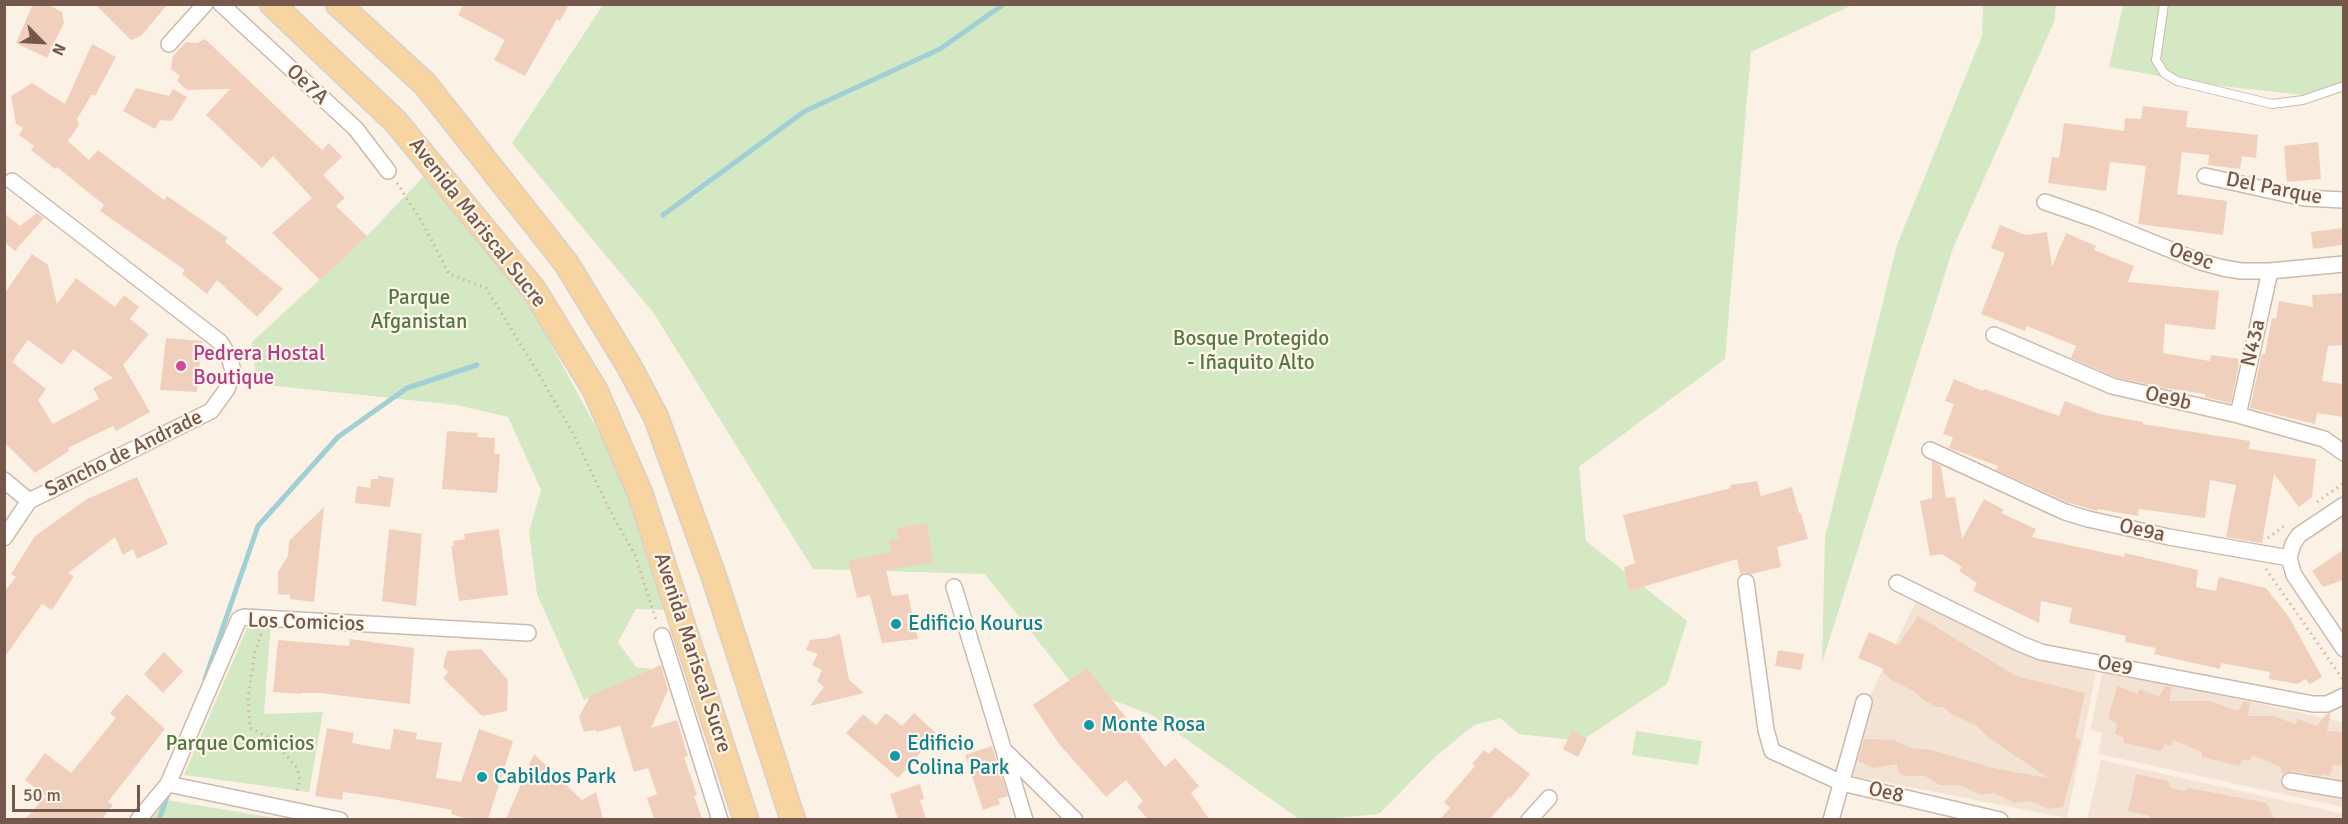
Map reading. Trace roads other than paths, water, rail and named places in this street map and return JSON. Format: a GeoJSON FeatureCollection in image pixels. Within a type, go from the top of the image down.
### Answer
{"type":"FeatureCollection","features":[{"type":"Feature","properties":{"kind":"main road","name":"Avenida Mariscal Sucre"},"geometry":{"type":"LineString","coordinates":[[272,4],[396,122],[534,290],[595,390],[640,493],[746,819]]}},
{"type":"Feature","properties":{"kind":"main road","name":"Avenida Mariscal Sucre"},"geometry":{"type":"LineString","coordinates":[[338,4],[425,84],[566,263],[628,366],[656,417],[714,577],[793,819]]}},
{"type":"Feature","properties":{"kind":"street"},"geometry":{"type":"LineString","coordinates":[[169,44],[205,4]]}},
{"type":"Feature","properties":{"kind":"street","name":"Oe7A"},"geometry":{"type":"LineString","coordinates":[[220,4],[356,129],[388,171]]}},
{"type":"Feature","properties":{"kind":"street","name":"Del Parque"},"geometry":{"type":"LineString","coordinates":[[2205,176],[2304,198],[2343,200]]}},
{"type":"Feature","properties":{"kind":"street","name":"Sancho de Andrade"},"geometry":{"type":"LineString","coordinates":[[4,538],[29,501],[211,411],[227,389],[233,371],[229,356],[220,342],[12,181]]}},
{"type":"Feature","properties":{"kind":"street","name":"Oe9c"},"geometry":{"type":"LineString","coordinates":[[2045,202],[2211,265],[2241,271],[2270,271],[2343,264]]}},
{"type":"Feature","properties":{"kind":"street","name":"N43a"},"geometry":{"type":"LineString","coordinates":[[2238,415],[2270,271]]}},
{"type":"Feature","properties":{"kind":"street","name":"Oe9b"},"geometry":{"type":"LineString","coordinates":[[1994,335],[2112,386],[2238,415],[2324,439],[2343,453]]}},
{"type":"Feature","properties":{"kind":"street","name":"Oe9a"},"geometry":{"type":"LineString","coordinates":[[1930,450],[2065,512],[2088,519],[2169,537],[2289,558]]}},
{"type":"Feature","properties":{"kind":"street"},"geometry":{"type":"LineString","coordinates":[[4,480],[29,501]]}},
{"type":"Feature","properties":{"kind":"street"},"geometry":{"type":"LineString","coordinates":[[2343,505],[2299,535],[2293,544],[2289,558],[2294,576],[2343,649]]}},
{"type":"Feature","properties":{"kind":"street","name":"Oe8"},"geometry":{"type":"LineString","coordinates":[[1746,582],[1768,744],[1772,751],[1842,783],[2000,819]]}},
{"type":"Feature","properties":{"kind":"street","name":"Oe9"},"geometry":{"type":"LineString","coordinates":[[1897,583],[2041,652],[2313,704],[2327,704],[2343,696]]}},
{"type":"Feature","properties":{"kind":"street"},"geometry":{"type":"LineString","coordinates":[[954,587],[1025,819]]}},
{"type":"Feature","properties":{"kind":"street","name":"Los Comicios"},"geometry":{"type":"LineString","coordinates":[[138,819],[168,784],[239,619],[244,617],[528,633]]}},
{"type":"Feature","properties":{"kind":"street"},"geometry":{"type":"LineString","coordinates":[[662,636],[720,819]]}},
{"type":"Feature","properties":{"kind":"street"},"geometry":{"type":"LineString","coordinates":[[1831,819],[1864,702]]}},
{"type":"Feature","properties":{"kind":"street"},"geometry":{"type":"LineString","coordinates":[[1004,751],[1075,819]]}},
{"type":"Feature","properties":{"kind":"street"},"geometry":{"type":"LineString","coordinates":[[2290,781],[2343,790]]}},
{"type":"Feature","properties":{"kind":"street"},"geometry":{"type":"LineString","coordinates":[[168,784],[297,816],[340,819]]}},
{"type":"Feature","properties":{"kind":"street"},"geometry":{"type":"LineString","coordinates":[[1529,819],[1550,798]]}},
{"type":"Feature","properties":{"kind":"lane"},"geometry":{"type":"LineString","coordinates":[[2164,4],[2156,60],[2164,73],[2177,81],[2272,104],[2302,100],[2343,86]]}},
{"type":"Feature","properties":{"kind":"waterway"},"geometry":{"type":"LineString","coordinates":[[663,215],[805,111],[940,49],[1004,4]]}},
{"type":"Feature","properties":{"kind":"waterway"},"geometry":{"type":"LineString","coordinates":[[205,679],[258,526],[338,437],[407,388],[477,365]]}},
{"type":"Feature","properties":{"kind":"waterway"},"geometry":{"type":"LineString","coordinates":[[159,820],[168,794]]}},
{"type":"Feature","properties":{"kind":"place","name":"Pedrera Hostal Boutique"},"geometry":{"type":"Point","coordinates":[181,366]}},
{"type":"Feature","properties":{"kind":"place","name":"Edificio Kourus"},"geometry":{"type":"Point","coordinates":[896,624]}},
{"type":"Feature","properties":{"kind":"place","name":"Monte Rosa"},"geometry":{"type":"Point","coordinates":[1089,725]}},
{"type":"Feature","properties":{"kind":"place","name":"Edificio Colina Park"},"geometry":{"type":"Point","coordinates":[895,756]}},
{"type":"Feature","properties":{"kind":"place","name":"Cabildos Park"},"geometry":{"type":"Point","coordinates":[482,777]}},
{"type":"Feature","properties":{"kind":"park label","name":"Parque Afganistan"},"geometry":{"type":"Point","coordinates":[419,310]}},
{"type":"Feature","properties":{"kind":"park label","name":"Bosque Protegido - Iñaquito Alto"},"geometry":{"type":"Point","coordinates":[1251,351]}},
{"type":"Feature","properties":{"kind":"park label","name":"Parque Comicios"},"geometry":{"type":"Point","coordinates":[240,744]}}]}
